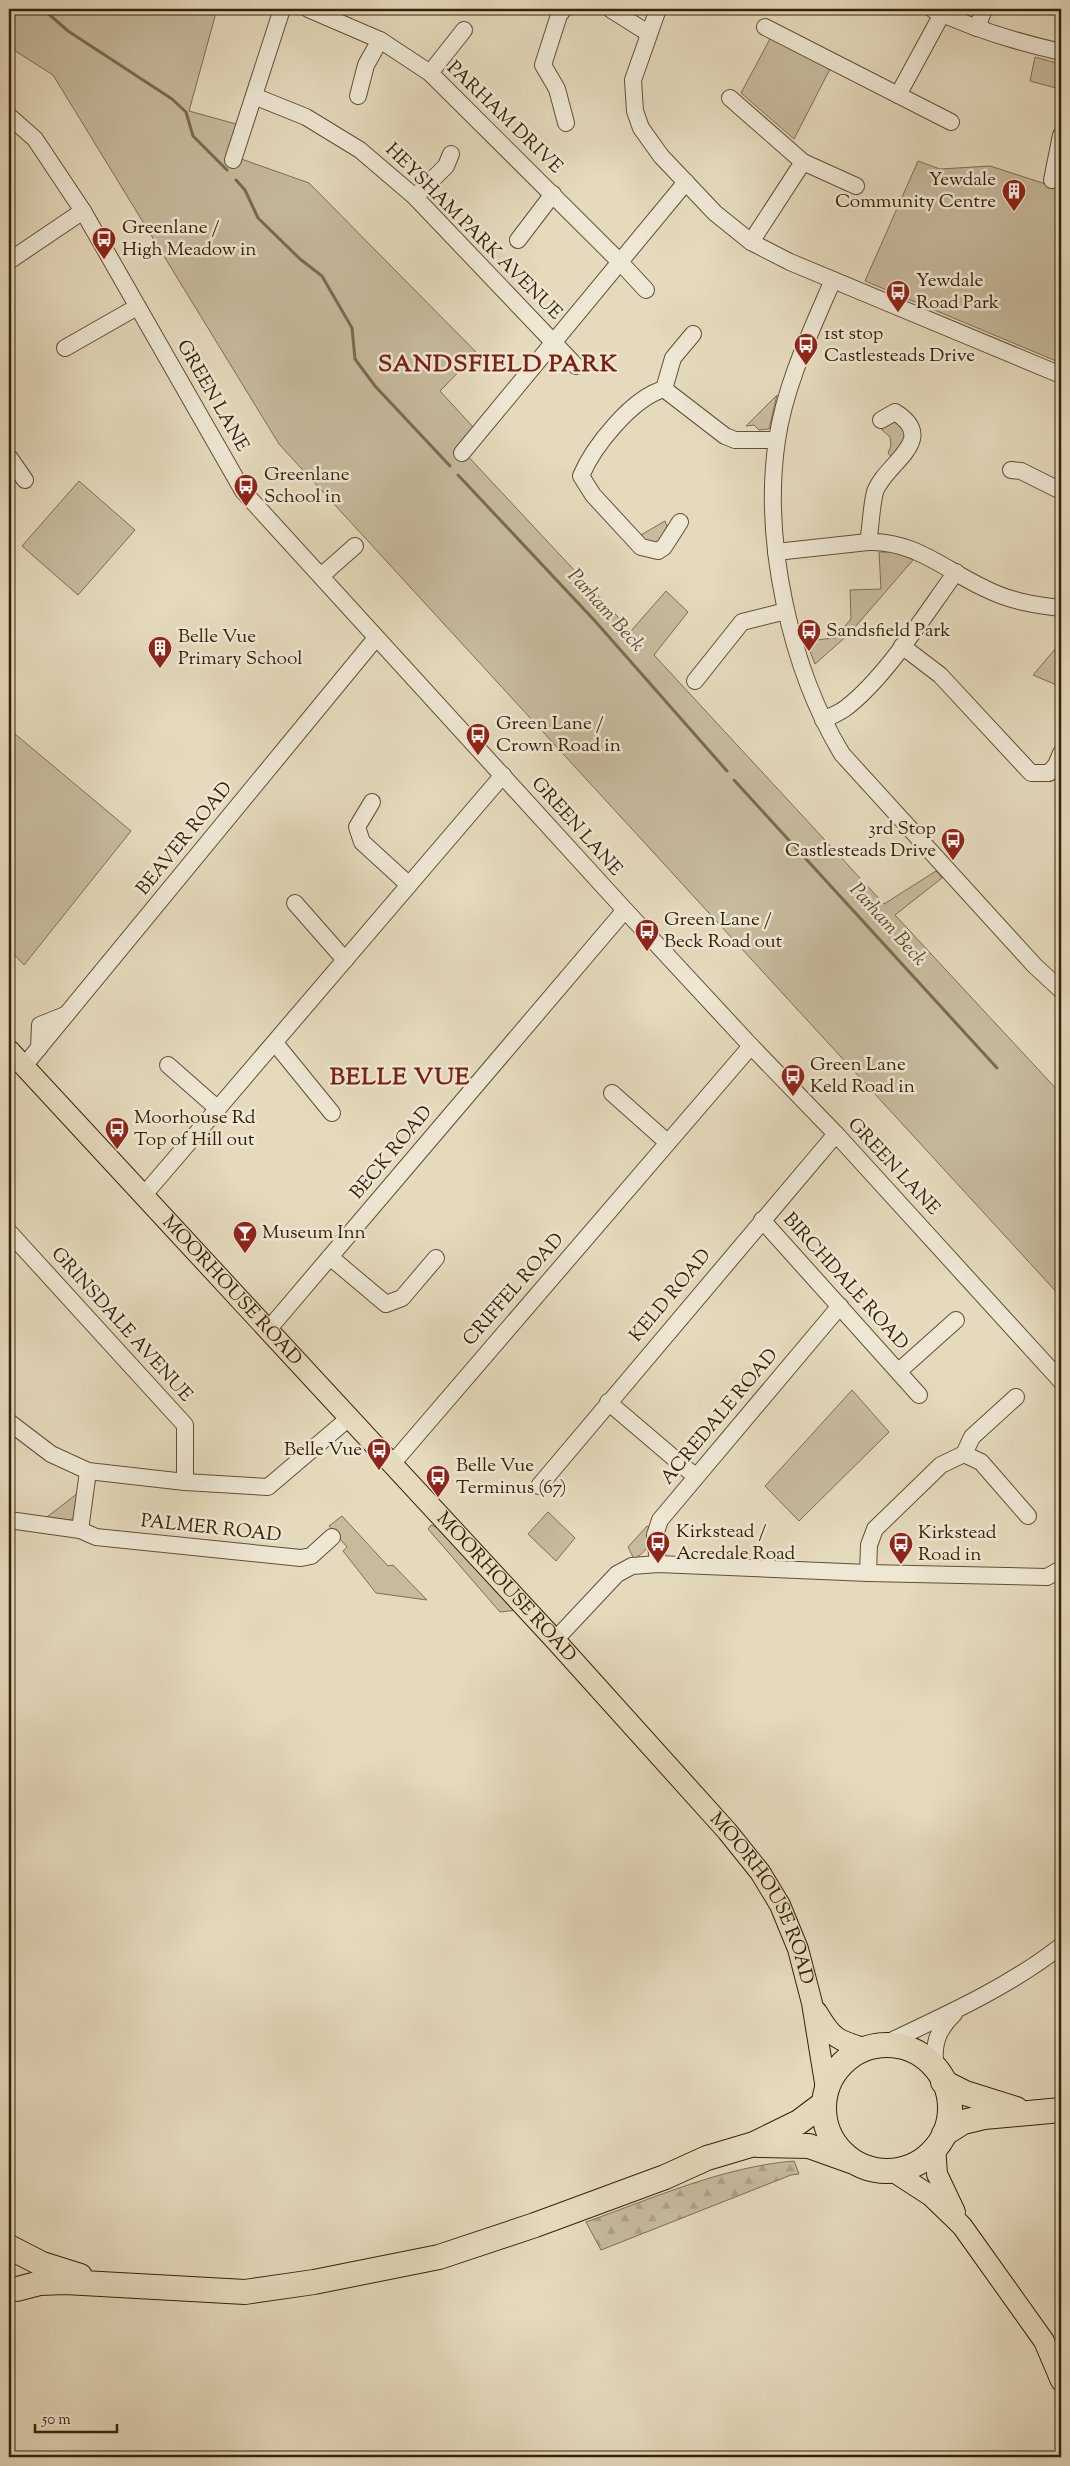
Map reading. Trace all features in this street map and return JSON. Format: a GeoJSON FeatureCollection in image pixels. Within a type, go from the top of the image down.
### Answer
{"type":"FeatureCollection","features":[{"type":"Feature","properties":{"kind":"highway"},"geometry":{"type":"LineString","coordinates":[[13,2295],[40,2283],[101,2283],[245,2292],[314,2282],[439,2257],[535,2226],[665,2177],[707,2158],[754,2144],[799,2122],[824,2096],[840,2068],[852,2057],[873,2048],[903,2048],[922,2056],[940,2075],[965,2093],[1025,2112]]}},
{"type":"Feature","properties":{"kind":"highway"},"geometry":{"type":"LineString","coordinates":[[940,2075],[950,2103],[950,2113],[940,2140]]}},
{"type":"Feature","properties":{"kind":"highway"},"geometry":{"type":"LineString","coordinates":[[824,2096],[823,2114],[830,2133],[851,2161]]}},
{"type":"Feature","properties":{"kind":"highway"},"geometry":{"type":"LineString","coordinates":[[754,2144],[809,2146],[869,2168],[891,2170],[906,2168],[926,2158],[940,2140],[964,2122],[1025,2112],[1061,2110]]}},
{"type":"Feature","properties":{"kind":"highway"},"geometry":{"type":"LineString","coordinates":[[9,2246],[42,2264],[101,2283]]}},
{"type":"Feature","properties":{"kind":"highway"},"geometry":{"type":"LineString","coordinates":[[9,2246],[19,2267],[13,2295]]}},
{"type":"Feature","properties":{"kind":"main road","name":"MOORHOUSE ROAD"},"geometry":{"type":"LineString","coordinates":[[9,1050],[267,1331],[555,1640],[728,1831],[760,1872],[780,1905],[798,1949],[812,2003],[824,2096]]}},
{"type":"Feature","properties":{"kind":"main road","name":"MOORHOUSE ROAD"},"geometry":{"type":"LineString","coordinates":[[812,2003],[827,2030],[839,2040],[873,2048]]}},
{"type":"Feature","properties":{"kind":"main road"},"geometry":{"type":"LineString","coordinates":[[940,2140],[937,2174],[962,2226],[1044,2341],[1061,2381]]}},
{"type":"Feature","properties":{"kind":"main road"},"geometry":{"type":"LineString","coordinates":[[891,2170],[931,2196],[962,2226]]}},
{"type":"Feature","properties":{"kind":"street"},"geometry":{"type":"LineString","coordinates":[[233,160],[282,9]]}},
{"type":"Feature","properties":{"kind":"street","name":"PARHAM DRIVE"},"geometry":{"type":"LineString","coordinates":[[308,9],[380,40],[430,73],[553,194],[646,290]]}},
{"type":"Feature","properties":{"kind":"street"},"geometry":{"type":"LineString","coordinates":[[564,9],[558,15],[543,65],[557,90],[566,123]]}},
{"type":"Feature","properties":{"kind":"street"},"geometry":{"type":"LineString","coordinates":[[610,9],[648,32]]}},
{"type":"Feature","properties":{"kind":"street"},"geometry":{"type":"LineString","coordinates":[[658,9],[648,32],[633,80],[635,111],[649,141],[715,213],[751,242],[833,280],[1061,375]]}},
{"type":"Feature","properties":{"kind":"street"},"geometry":{"type":"LineString","coordinates":[[977,28],[984,9]]}},
{"type":"Feature","properties":{"kind":"street"},"geometry":{"type":"LineString","coordinates":[[898,95],[937,11],[977,28],[1023,44],[1061,52]]}},
{"type":"Feature","properties":{"kind":"street"},"geometry":{"type":"LineString","coordinates":[[765,27],[951,122]]}},
{"type":"Feature","properties":{"kind":"street"},"geometry":{"type":"LineString","coordinates":[[430,73],[464,30]]}},
{"type":"Feature","properties":{"kind":"street"},"geometry":{"type":"LineString","coordinates":[[358,96],[366,65],[380,40]]}},
{"type":"Feature","properties":{"kind":"street","name":"HEYSHAM PARK AVENUE"},"geometry":{"type":"LineString","coordinates":[[254,96],[306,117],[360,150],[414,197],[576,366]]}},
{"type":"Feature","properties":{"kind":"street"},"geometry":{"type":"LineString","coordinates":[[730,98],[803,162],[856,186]]}},
{"type":"Feature","properties":{"kind":"street","name":"GREEN LANE"},"geometry":{"type":"LineString","coordinates":[[9,116],[35,139],[83,211],[243,491],[625,910],[750,1046],[836,1134],[1061,1381]]}},
{"type":"Feature","properties":{"kind":"street"},"geometry":{"type":"LineString","coordinates":[[1052,180],[1061,136]]}},
{"type":"Feature","properties":{"kind":"street"},"geometry":{"type":"LineString","coordinates":[[414,197],[446,166],[451,154]]}},
{"type":"Feature","properties":{"kind":"street"},"geometry":{"type":"LineString","coordinates":[[751,242],[803,162]]}},
{"type":"Feature","properties":{"kind":"street"},"geometry":{"type":"LineString","coordinates":[[462,454],[553,341],[686,182]]}},
{"type":"Feature","properties":{"kind":"street"},"geometry":{"type":"LineString","coordinates":[[518,240],[553,194]]}},
{"type":"Feature","properties":{"kind":"street"},"geometry":{"type":"LineString","coordinates":[[9,261],[83,211]]}},
{"type":"Feature","properties":{"kind":"street"},"geometry":{"type":"LineString","coordinates":[[833,280],[794,372],[777,440],[773,496],[776,552],[792,635],[823,720],[842,754],[1029,959],[1061,990]]}},
{"type":"Feature","properties":{"kind":"street"},"geometry":{"type":"LineString","coordinates":[[65,348],[138,307]]}},
{"type":"Feature","properties":{"kind":"street"},"geometry":{"type":"LineString","coordinates":[[680,522],[664,546],[658,551],[641,547],[593,495],[581,476],[589,457],[628,413],[642,399],[664,389],[673,358],[694,334]]}},
{"type":"Feature","properties":{"kind":"street"},"geometry":{"type":"LineString","coordinates":[[664,389],[725,436],[735,440],[777,440]]}},
{"type":"Feature","properties":{"kind":"street"},"geometry":{"type":"LineString","coordinates":[[868,542],[876,491],[912,443],[913,432],[907,420],[895,412],[881,420]]}},
{"type":"Feature","properties":{"kind":"street"},"geometry":{"type":"LineString","coordinates":[[9,457],[26,480]]}},
{"type":"Feature","properties":{"kind":"street"},"geometry":{"type":"LineString","coordinates":[[1011,470],[1021,471],[1061,491]]}},
{"type":"Feature","properties":{"kind":"street"},"geometry":{"type":"LineString","coordinates":[[776,552],[868,542],[883,542],[904,546],[1012,600],[1061,608]]}},
{"type":"Feature","properties":{"kind":"street"},"geometry":{"type":"LineString","coordinates":[[321,576],[355,546]]}},
{"type":"Feature","properties":{"kind":"street"},"geometry":{"type":"LineString","coordinates":[[823,720],[845,709],[861,695],[902,646],[956,572]]}},
{"type":"Feature","properties":{"kind":"street"},"geometry":{"type":"LineString","coordinates":[[695,681],[742,622],[786,611]]}},
{"type":"Feature","properties":{"kind":"street","name":"BEAVER ROAD"},"geometry":{"type":"LineString","coordinates":[[24,1066],[39,1048],[40,1025],[66,1015],[376,638]]}},
{"type":"Feature","properties":{"kind":"street"},"geometry":{"type":"LineString","coordinates":[[902,646],[940,675],[1031,773],[1049,772],[1056,765],[1061,753]]}},
{"type":"Feature","properties":{"kind":"street"},"geometry":{"type":"LineString","coordinates":[[143,1196],[503,775]]}},
{"type":"Feature","properties":{"kind":"street"},"geometry":{"type":"LineString","coordinates":[[372,802],[357,827],[362,842],[409,885]]}},
{"type":"Feature","properties":{"kind":"street"},"geometry":{"type":"LineString","coordinates":[[295,903],[345,960]]}},
{"type":"Feature","properties":{"kind":"street","name":"BECK ROAD"},"geometry":{"type":"LineString","coordinates":[[267,1331],[625,910]]}},
{"type":"Feature","properties":{"kind":"street"},"geometry":{"type":"LineString","coordinates":[[275,1043],[332,1113]]}},
{"type":"Feature","properties":{"kind":"street","name":"CRIFFEL ROAD"},"geometry":{"type":"LineString","coordinates":[[392,1464],[750,1046]]}},
{"type":"Feature","properties":{"kind":"street"},"geometry":{"type":"LineString","coordinates":[[168,1065],[218,1109]]}},
{"type":"Feature","properties":{"kind":"street"},"geometry":{"type":"LineString","coordinates":[[612,1093],[667,1142]]}},
{"type":"Feature","properties":{"kind":"street","name":"KELD ROAD"},"geometry":{"type":"LineString","coordinates":[[538,1486],[836,1134]]}},
{"type":"Feature","properties":{"kind":"street","name":"BIRCHDALE ROAD"},"geometry":{"type":"LineString","coordinates":[[762,1220],[919,1395]]}},
{"type":"Feature","properties":{"kind":"street","name":"GRINSDALE AVENUE"},"geometry":{"type":"LineString","coordinates":[[9,1232],[185,1425],[185,1482]]}},
{"type":"Feature","properties":{"kind":"street"},"geometry":{"type":"LineString","coordinates":[[330,1257],[386,1304],[402,1298],[436,1258]]}},
{"type":"Feature","properties":{"kind":"street","name":"ACREDALE ROAD"},"geometry":{"type":"LineString","coordinates":[[658,1564],[655,1535],[660,1520],[695,1476],[840,1306]]}},
{"type":"Feature","properties":{"kind":"street","name":"BIRCHDALE ROAD"},"geometry":{"type":"LineString","coordinates":[[899,1371],[956,1320]]}},
{"type":"Feature","properties":{"kind":"street"},"geometry":{"type":"LineString","coordinates":[[868,1573],[869,1545],[875,1529],[942,1465],[964,1454],[972,1437],[1016,1397]]}},
{"type":"Feature","properties":{"kind":"street"},"geometry":{"type":"LineString","coordinates":[[608,1402],[695,1476]]}},
{"type":"Feature","properties":{"kind":"street"},"geometry":{"type":"LineString","coordinates":[[9,1422],[50,1454],[88,1472],[185,1482],[268,1487],[349,1418]]}},
{"type":"Feature","properties":{"kind":"street"},"geometry":{"type":"LineString","coordinates":[[964,1454],[981,1462],[1028,1516]]}},
{"type":"Feature","properties":{"kind":"street"},"geometry":{"type":"LineString","coordinates":[[80,1530],[88,1472]]}},
{"type":"Feature","properties":{"kind":"street","name":"PALMER ROAD"},"geometry":{"type":"LineString","coordinates":[[9,1520],[80,1530],[96,1537],[301,1558],[311,1556],[332,1537]]}},
{"type":"Feature","properties":{"kind":"street"},"geometry":{"type":"LineString","coordinates":[[555,1640],[617,1574],[632,1566],[658,1564],[868,1573],[1047,1577],[1061,1569]]}},
{"type":"Feature","properties":{"kind":"street"},"geometry":{"type":"LineString","coordinates":[[873,2048],[959,2009],[1038,1964],[1061,1946]]}},
{"type":"Feature","properties":{"kind":"street"},"geometry":{"type":"LineString","coordinates":[[940,2075],[934,2046],[946,2022],[959,2009]]}},
{"type":"Feature","properties":{"kind":"green space"},"geometry":{"type":"Polygon","coordinates":[[[9,9],[217,9],[189,111],[236,124],[230,155],[309,183],[477,353],[440,391],[473,427],[463,451],[631,631],[666,591],[688,612],[654,655],[884,904],[936,871],[942,878],[895,915],[1061,1094],[1061,1297],[279,444],[53,75],[9,47],[9,9]]]}},
{"type":"Feature","properties":{"kind":"green space"},"geometry":{"type":"Polygon","coordinates":[[[771,37],[830,69],[794,139],[741,93],[771,37]]]}},
{"type":"Feature","properties":{"kind":"green space"},"geometry":{"type":"Polygon","coordinates":[[[1035,57],[1060,64],[1056,88],[1030,81],[1035,57]]]}},
{"type":"Feature","properties":{"kind":"green space"},"geometry":{"type":"Polygon","coordinates":[[[918,161],[940,169],[990,166],[1061,189],[1061,363],[865,281],[918,161]]]}},
{"type":"Feature","properties":{"kind":"green space"},"geometry":{"type":"Polygon","coordinates":[[[777,395],[769,429],[759,430],[754,425],[746,426],[777,395]]]}},
{"type":"Feature","properties":{"kind":"green space"},"geometry":{"type":"Polygon","coordinates":[[[901,422],[908,431],[894,460],[888,453],[891,446],[890,437],[881,429],[889,423],[901,422]]]}},
{"type":"Feature","properties":{"kind":"green space"},"geometry":{"type":"Polygon","coordinates":[[[79,481],[135,530],[78,595],[22,546],[79,481]]]}},
{"type":"Feature","properties":{"kind":"green space"},"geometry":{"type":"Polygon","coordinates":[[[665,521],[667,527],[660,542],[654,545],[645,542],[639,536],[665,521]]]}},
{"type":"Feature","properties":{"kind":"green space"},"geometry":{"type":"Polygon","coordinates":[[[879,552],[896,552],[913,560],[849,634],[815,664],[806,641],[835,638],[851,619],[850,590],[881,589],[879,552]]]}},
{"type":"Feature","properties":{"kind":"green space"},"geometry":{"type":"Polygon","coordinates":[[[1061,642],[1061,687],[1033,675],[1061,642]]]}},
{"type":"Feature","properties":{"kind":"green space"},"geometry":{"type":"Polygon","coordinates":[[[9,729],[131,831],[24,965],[9,949],[9,729]]]}},
{"type":"Feature","properties":{"kind":"green space"},"geometry":{"type":"Polygon","coordinates":[[[852,1390],[889,1432],[799,1521],[765,1486],[852,1390]]]}},
{"type":"Feature","properties":{"kind":"green space"},"geometry":{"type":"Polygon","coordinates":[[[78,1493],[75,1517],[70,1520],[47,1517],[78,1493]]]}},
{"type":"Feature","properties":{"kind":"green space"},"geometry":{"type":"Polygon","coordinates":[[[548,1512],[575,1538],[556,1561],[528,1534],[548,1512]]]}},
{"type":"Feature","properties":{"kind":"green space"},"geometry":{"type":"Polygon","coordinates":[[[342,1516],[388,1566],[393,1565],[427,1600],[376,1593],[343,1551],[347,1547],[329,1526],[342,1516]]]}},
{"type":"Feature","properties":{"kind":"green space"},"geometry":{"type":"Polygon","coordinates":[[[431,1525],[439,1528],[518,1610],[500,1612],[428,1529],[431,1525]]]}},
{"type":"Feature","properties":{"kind":"green space"},"geometry":{"type":"Polygon","coordinates":[[[647,1526],[651,1528],[649,1543],[645,1550],[634,1559],[628,1547],[647,1526]]]}},
{"type":"Feature","properties":{"kind":"green space"},"geometry":{"type":"Polygon","coordinates":[[[794,2161],[799,2174],[791,2175],[601,2250],[586,2222],[714,2177],[767,2164],[794,2161]]]}},
{"type":"Feature","properties":{"kind":"waterway","name":"Parham Beck"},"geometry":{"type":"LineString","coordinates":[[43,9],[68,31],[172,99],[186,112],[193,136],[227,170]]}},
{"type":"Feature","properties":{"kind":"waterway","name":"Parham Beck"},"geometry":{"type":"LineString","coordinates":[[236,180],[245,190],[258,218],[300,259],[322,276],[352,328],[355,359],[375,386],[450,466]]}},
{"type":"Feature","properties":{"kind":"waterway","name":"Parham Beck"},"geometry":{"type":"LineString","coordinates":[[458,475],[595,621],[727,771]]}},
{"type":"Feature","properties":{"kind":"waterway","name":"Parham Beck"},"geometry":{"type":"LineString","coordinates":[[734,780],[997,1068]]}},
{"type":"Feature","properties":{"kind":"place","name":"Yewdale Community Centre"},"geometry":{"type":"Point","coordinates":[1014,212]}},
{"type":"Feature","properties":{"kind":"place","name":"Greenlane / High Meadow in"},"geometry":{"type":"Point","coordinates":[104,260]}},
{"type":"Feature","properties":{"kind":"place","name":"Yewdale Road Park"},"geometry":{"type":"Point","coordinates":[898,313]}},
{"type":"Feature","properties":{"kind":"place","name":"1st stop Castlesteads Drive"},"geometry":{"type":"Point","coordinates":[806,366]}},
{"type":"Feature","properties":{"kind":"place","name":"Greenlane School in"},"geometry":{"type":"Point","coordinates":[246,507]}},
{"type":"Feature","properties":{"kind":"place","name":"Sandsfield Park"},"geometry":{"type":"Point","coordinates":[809,652]}},
{"type":"Feature","properties":{"kind":"place","name":"Belle Vue Primary School"},"geometry":{"type":"Point","coordinates":[160,669]}},
{"type":"Feature","properties":{"kind":"place","name":"Green Lane / Crown Road in"},"geometry":{"type":"Point","coordinates":[478,756]}},
{"type":"Feature","properties":{"kind":"place","name":"3rd Stop Castlesteads Drive"},"geometry":{"type":"Point","coordinates":[953,861]}},
{"type":"Feature","properties":{"kind":"place","name":"Green Lane / Beck Road out"},"geometry":{"type":"Point","coordinates":[647,952]}},
{"type":"Feature","properties":{"kind":"place","name":"Green Lane Keld Road in"},"geometry":{"type":"Point","coordinates":[793,1097]}},
{"type":"Feature","properties":{"kind":"place","name":"Moorhouse Rd Top of Hill out"},"geometry":{"type":"Point","coordinates":[117,1150]}},
{"type":"Feature","properties":{"kind":"place","name":"Museum Inn"},"geometry":{"type":"Point","coordinates":[245,1254]}},
{"type":"Feature","properties":{"kind":"place","name":"Belle Vue"},"geometry":{"type":"Point","coordinates":[379,1471]}},
{"type":"Feature","properties":{"kind":"place","name":"Belle Vue Terminus (67)"},"geometry":{"type":"Point","coordinates":[438,1498]}},
{"type":"Feature","properties":{"kind":"place","name":"Kirkstead / Acredale Road"},"geometry":{"type":"Point","coordinates":[658,1564]}},
{"type":"Feature","properties":{"kind":"place","name":"Kirkstead Road in"},"geometry":{"type":"Point","coordinates":[901,1565]}},
{"type":"Feature","properties":{"kind":"district","name":"SANDSFIELD PARK"},"geometry":{"type":"Point","coordinates":[498,365]}},
{"type":"Feature","properties":{"kind":"district","name":"BELLE VUE"},"geometry":{"type":"Point","coordinates":[400,1078]}}]}
